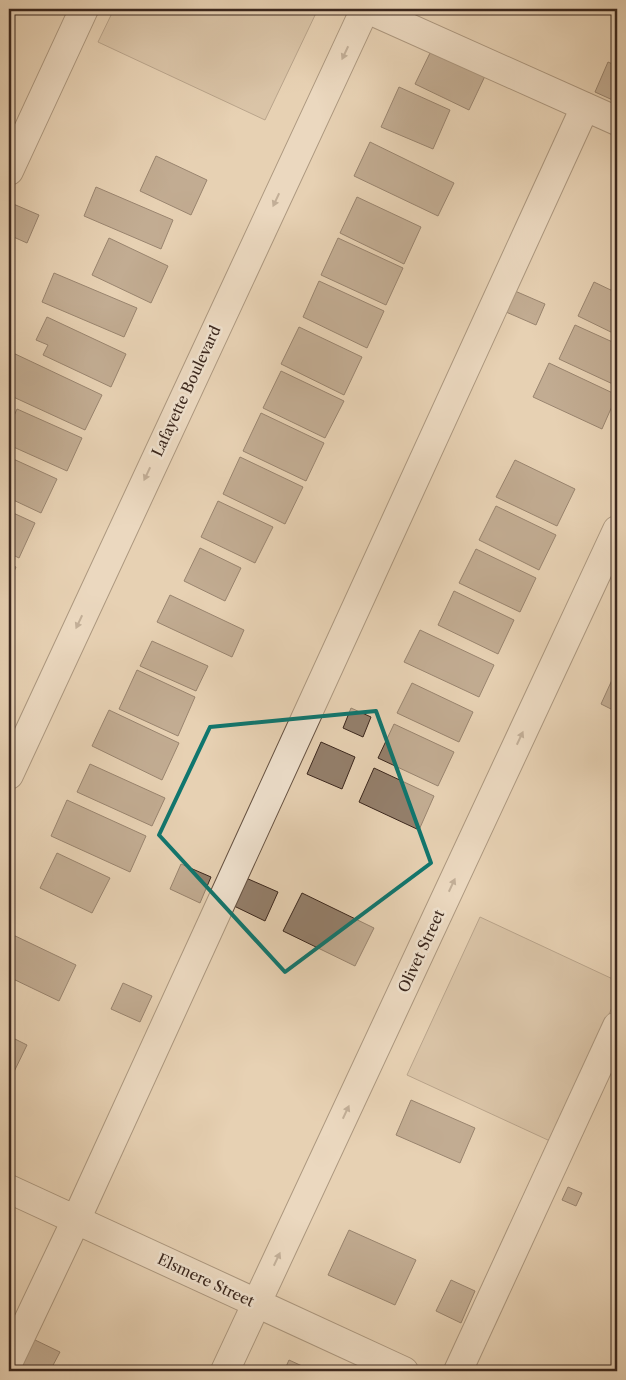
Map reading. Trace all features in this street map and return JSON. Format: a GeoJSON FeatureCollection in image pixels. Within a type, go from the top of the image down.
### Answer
{"type":"FeatureCollection","features":[{"type":"Feature","properties":{"kind":"street"},"geometry":{"type":"LineString","coordinates":[[9,171],[84,9]]}},
{"type":"Feature","properties":{"kind":"street"},"geometry":{"type":"LineString","coordinates":[[366,9],[617,121]]}},
{"type":"Feature","properties":{"kind":"street","name":"Lafayette Boulevard"},"geometry":{"type":"LineString","coordinates":[[9,774],[366,9]]}},
{"type":"Feature","properties":{"kind":"street"},"geometry":{"type":"LineString","coordinates":[[9,1361],[76,1220],[585,107]]}},
{"type":"Feature","properties":{"kind":"street","name":"Olivet Street"},"geometry":{"type":"LineString","coordinates":[[225,1371],[617,530]]}},
{"type":"Feature","properties":{"kind":"street"},"geometry":{"type":"LineString","coordinates":[[458,1371],[617,1026]]}},
{"type":"Feature","properties":{"kind":"street","name":"Elsmere Street"},"geometry":{"type":"LineString","coordinates":[[9,1189],[404,1371]]}},
{"type":"Feature","properties":{"kind":"highlighted area"},"geometry":{"type":"Polygon","coordinates":[[[376,711],[431,863],[285,972],[159,835],[210,727],[376,711]]]}},
{"type":"Feature","properties":{"kind":"shaded area"},"geometry":{"type":"Polygon","coordinates":[[[114,9],[313,9],[317,11],[265,120],[98,42],[114,9]]]}},
{"type":"Feature","properties":{"kind":"shaded area"},"geometry":{"type":"Polygon","coordinates":[[[480,917],[617,981],[617,997],[550,1141],[407,1075],[480,917]]]}},
{"type":"Feature","properties":{"kind":"building"},"geometry":{"type":"Polygon","coordinates":[[[431,51],[485,76],[469,110],[415,84],[431,51]]]}},
{"type":"Feature","properties":{"kind":"building"},"geometry":{"type":"Polygon","coordinates":[[[608,62],[617,66],[617,102],[595,92],[608,62]]]}},
{"type":"Feature","properties":{"kind":"building"},"geometry":{"type":"Polygon","coordinates":[[[399,87],[450,110],[433,149],[381,127],[399,87]]]}},
{"type":"Feature","properties":{"kind":"building"},"geometry":{"type":"Polygon","coordinates":[[[370,142],[454,183],[438,216],[354,176],[370,142]]]}},
{"type":"Feature","properties":{"kind":"building"},"geometry":{"type":"Polygon","coordinates":[[[156,156],[207,180],[191,215],[140,191],[156,156]]]}},
{"type":"Feature","properties":{"kind":"building"},"geometry":{"type":"Polygon","coordinates":[[[96,187],[173,220],[161,249],[84,216],[96,187]]]}},
{"type":"Feature","properties":{"kind":"building"},"geometry":{"type":"Polygon","coordinates":[[[357,197],[421,227],[404,264],[340,233],[357,197]]]}},
{"type":"Feature","properties":{"kind":"building"},"geometry":{"type":"Polygon","coordinates":[[[11,203],[39,215],[27,243],[9,235],[9,207],[11,203]]]}},
{"type":"Feature","properties":{"kind":"building"},"geometry":{"type":"Polygon","coordinates":[[[109,238],[168,266],[151,303],[92,275],[109,238]]]}},
{"type":"Feature","properties":{"kind":"building"},"geometry":{"type":"Polygon","coordinates":[[[338,238],[403,268],[386,305],[321,275],[338,238]]]}},
{"type":"Feature","properties":{"kind":"building"},"geometry":{"type":"Polygon","coordinates":[[[54,273],[137,308],[124,337],[42,302],[54,273]]]}},
{"type":"Feature","properties":{"kind":"building"},"geometry":{"type":"Polygon","coordinates":[[[319,281],[384,311],[367,348],[303,317],[319,281]]]}},
{"type":"Feature","properties":{"kind":"building"},"geometry":{"type":"Polygon","coordinates":[[[594,282],[617,293],[617,335],[578,316],[594,282]]]}},
{"type":"Feature","properties":{"kind":"building"},"geometry":{"type":"Polygon","coordinates":[[[515,291],[545,304],[536,325],[506,312],[515,291]]]}},
{"type":"Feature","properties":{"kind":"building"},"geometry":{"type":"Polygon","coordinates":[[[47,317],[126,354],[111,387],[43,355],[48,345],[36,340],[47,317]]]}},
{"type":"Feature","properties":{"kind":"building"},"geometry":{"type":"Polygon","coordinates":[[[575,325],[617,344],[617,386],[559,359],[575,325]]]}},
{"type":"Feature","properties":{"kind":"building"},"geometry":{"type":"Polygon","coordinates":[[[299,327],[362,357],[344,395],[281,364],[299,327]]]}},
{"type":"Feature","properties":{"kind":"building"},"geometry":{"type":"Polygon","coordinates":[[[11,352],[102,395],[85,430],[9,395],[9,357],[11,352]]]}},
{"type":"Feature","properties":{"kind":"building"},"geometry":{"type":"Polygon","coordinates":[[[549,363],[617,395],[602,429],[533,397],[549,363]]]}},
{"type":"Feature","properties":{"kind":"building"},"geometry":{"type":"Polygon","coordinates":[[[281,371],[344,401],[325,438],[263,408],[281,371]]]}},
{"type":"Feature","properties":{"kind":"building"},"geometry":{"type":"Polygon","coordinates":[[[17,409],[82,438],[67,471],[9,445],[9,427],[17,409]]]}},
{"type":"Feature","properties":{"kind":"building"},"geometry":{"type":"Polygon","coordinates":[[[261,413],[324,443],[306,481],[243,451],[261,413]]]}},
{"type":"Feature","properties":{"kind":"building"},"geometry":{"type":"Polygon","coordinates":[[[9,457],[57,479],[41,513],[9,498],[9,457]]]}},
{"type":"Feature","properties":{"kind":"building"},"geometry":{"type":"Polygon","coordinates":[[[240,457],[303,487],[285,524],[223,494],[240,457]]]}},
{"type":"Feature","properties":{"kind":"building"},"geometry":{"type":"Polygon","coordinates":[[[515,460],[575,489],[557,526],[496,497],[515,460]]]}},
{"type":"Feature","properties":{"kind":"building"},"geometry":{"type":"Polygon","coordinates":[[[218,501],[273,527],[255,563],[201,537],[218,501]]]}},
{"type":"Feature","properties":{"kind":"building"},"geometry":{"type":"Polygon","coordinates":[[[496,506],[556,535],[539,570],[479,540],[496,506]]]}},
{"type":"Feature","properties":{"kind":"building"},"geometry":{"type":"Polygon","coordinates":[[[9,511],[35,523],[19,558],[9,553],[9,511]]]}},
{"type":"Feature","properties":{"kind":"building"},"geometry":{"type":"Polygon","coordinates":[[[200,548],[241,568],[225,601],[184,581],[200,548]]]}},
{"type":"Feature","properties":{"kind":"building"},"geometry":{"type":"Polygon","coordinates":[[[476,549],[536,578],[520,612],[459,583],[476,549]]]}},
{"type":"Feature","properties":{"kind":"building"},"geometry":{"type":"Polygon","coordinates":[[[9,564],[16,567],[9,583],[9,564]]]}},
{"type":"Feature","properties":{"kind":"building"},"geometry":{"type":"Polygon","coordinates":[[[454,591],[514,620],[498,654],[438,625],[454,591]]]}},
{"type":"Feature","properties":{"kind":"building"},"geometry":{"type":"Polygon","coordinates":[[[170,595],[244,630],[232,657],[157,622],[170,595]]]}},
{"type":"Feature","properties":{"kind":"building"},"geometry":{"type":"Polygon","coordinates":[[[420,630],[494,665],[479,697],[404,662],[420,630]]]}},
{"type":"Feature","properties":{"kind":"building"},"geometry":{"type":"Polygon","coordinates":[[[152,641],[208,666],[196,691],[140,666],[152,641]]]}},
{"type":"Feature","properties":{"kind":"building"},"geometry":{"type":"Polygon","coordinates":[[[617,669],[617,712],[601,704],[617,669]]]}},
{"type":"Feature","properties":{"kind":"building"},"geometry":{"type":"Polygon","coordinates":[[[137,670],[195,697],[178,736],[119,709],[137,670]]]}},
{"type":"Feature","properties":{"kind":"building"},"geometry":{"type":"Polygon","coordinates":[[[412,683],[473,712],[459,742],[397,713],[412,683]]]}},
{"type":"Feature","properties":{"kind":"building"},"geometry":{"type":"Polygon","coordinates":[[[351,708],[371,717],[363,737],[343,728],[351,708]]]}},
{"type":"Feature","properties":{"kind":"building"},"geometry":{"type":"Polygon","coordinates":[[[109,710],[179,743],[162,780],[92,746],[109,710]]]}},
{"type":"Feature","properties":{"kind":"building"},"geometry":{"type":"Polygon","coordinates":[[[394,724],[454,752],[438,786],[378,758],[394,724]]]}},
{"type":"Feature","properties":{"kind":"building"},"geometry":{"type":"Polygon","coordinates":[[[321,742],[355,757],[342,789],[307,774],[321,742]]]}},
{"type":"Feature","properties":{"kind":"building"},"geometry":{"type":"Polygon","coordinates":[[[90,764],[165,798],[152,826],[77,792],[90,764]]]}},
{"type":"Feature","properties":{"kind":"building"},"geometry":{"type":"Polygon","coordinates":[[[374,768],[434,796],[419,830],[359,802],[374,768]]]}},
{"type":"Feature","properties":{"kind":"building"},"geometry":{"type":"Polygon","coordinates":[[[67,800],[146,836],[130,872],[51,836],[67,800]]]}},
{"type":"Feature","properties":{"kind":"building"},"geometry":{"type":"Polygon","coordinates":[[[57,853],[110,878],[92,913],[40,888],[57,853]]]}},
{"type":"Feature","properties":{"kind":"building"},"geometry":{"type":"Polygon","coordinates":[[[181,864],[211,877],[200,903],[170,889],[181,864]]]}},
{"type":"Feature","properties":{"kind":"building"},"geometry":{"type":"Polygon","coordinates":[[[246,878],[278,892],[265,921],[234,906],[246,878]]]}},
{"type":"Feature","properties":{"kind":"building"},"geometry":{"type":"Polygon","coordinates":[[[302,893],[374,928],[355,966],[283,931],[302,893]]]}},
{"type":"Feature","properties":{"kind":"building"},"geometry":{"type":"Polygon","coordinates":[[[9,933],[76,965],[59,1001],[9,977],[9,933]]]}},
{"type":"Feature","properties":{"kind":"building"},"geometry":{"type":"Polygon","coordinates":[[[123,983],[152,996],[140,1022],[111,1009],[123,983]]]}},
{"type":"Feature","properties":{"kind":"building"},"geometry":{"type":"Polygon","coordinates":[[[9,1036],[27,1045],[10,1080],[9,1080],[9,1036]]]}},
{"type":"Feature","properties":{"kind":"building"},"geometry":{"type":"Polygon","coordinates":[[[411,1100],[475,1128],[460,1163],[396,1135],[411,1100]]]}},
{"type":"Feature","properties":{"kind":"building"},"geometry":{"type":"Polygon","coordinates":[[[568,1187],[582,1193],[576,1206],[562,1200],[568,1187]]]}},
{"type":"Feature","properties":{"kind":"building"},"geometry":{"type":"Polygon","coordinates":[[[349,1230],[416,1260],[395,1305],[328,1275],[349,1230]]]}},
{"type":"Feature","properties":{"kind":"building"},"geometry":{"type":"Polygon","coordinates":[[[451,1280],[475,1291],[461,1323],[436,1311],[451,1280]]]}},
{"type":"Feature","properties":{"kind":"building"},"geometry":{"type":"Polygon","coordinates":[[[33,1339],[60,1352],[50,1371],[26,1371],[19,1368],[33,1339]]]}},
{"type":"Feature","properties":{"kind":"building"},"geometry":{"type":"Polygon","coordinates":[[[289,1360],[313,1371],[284,1371],[289,1360]]]}}]}
